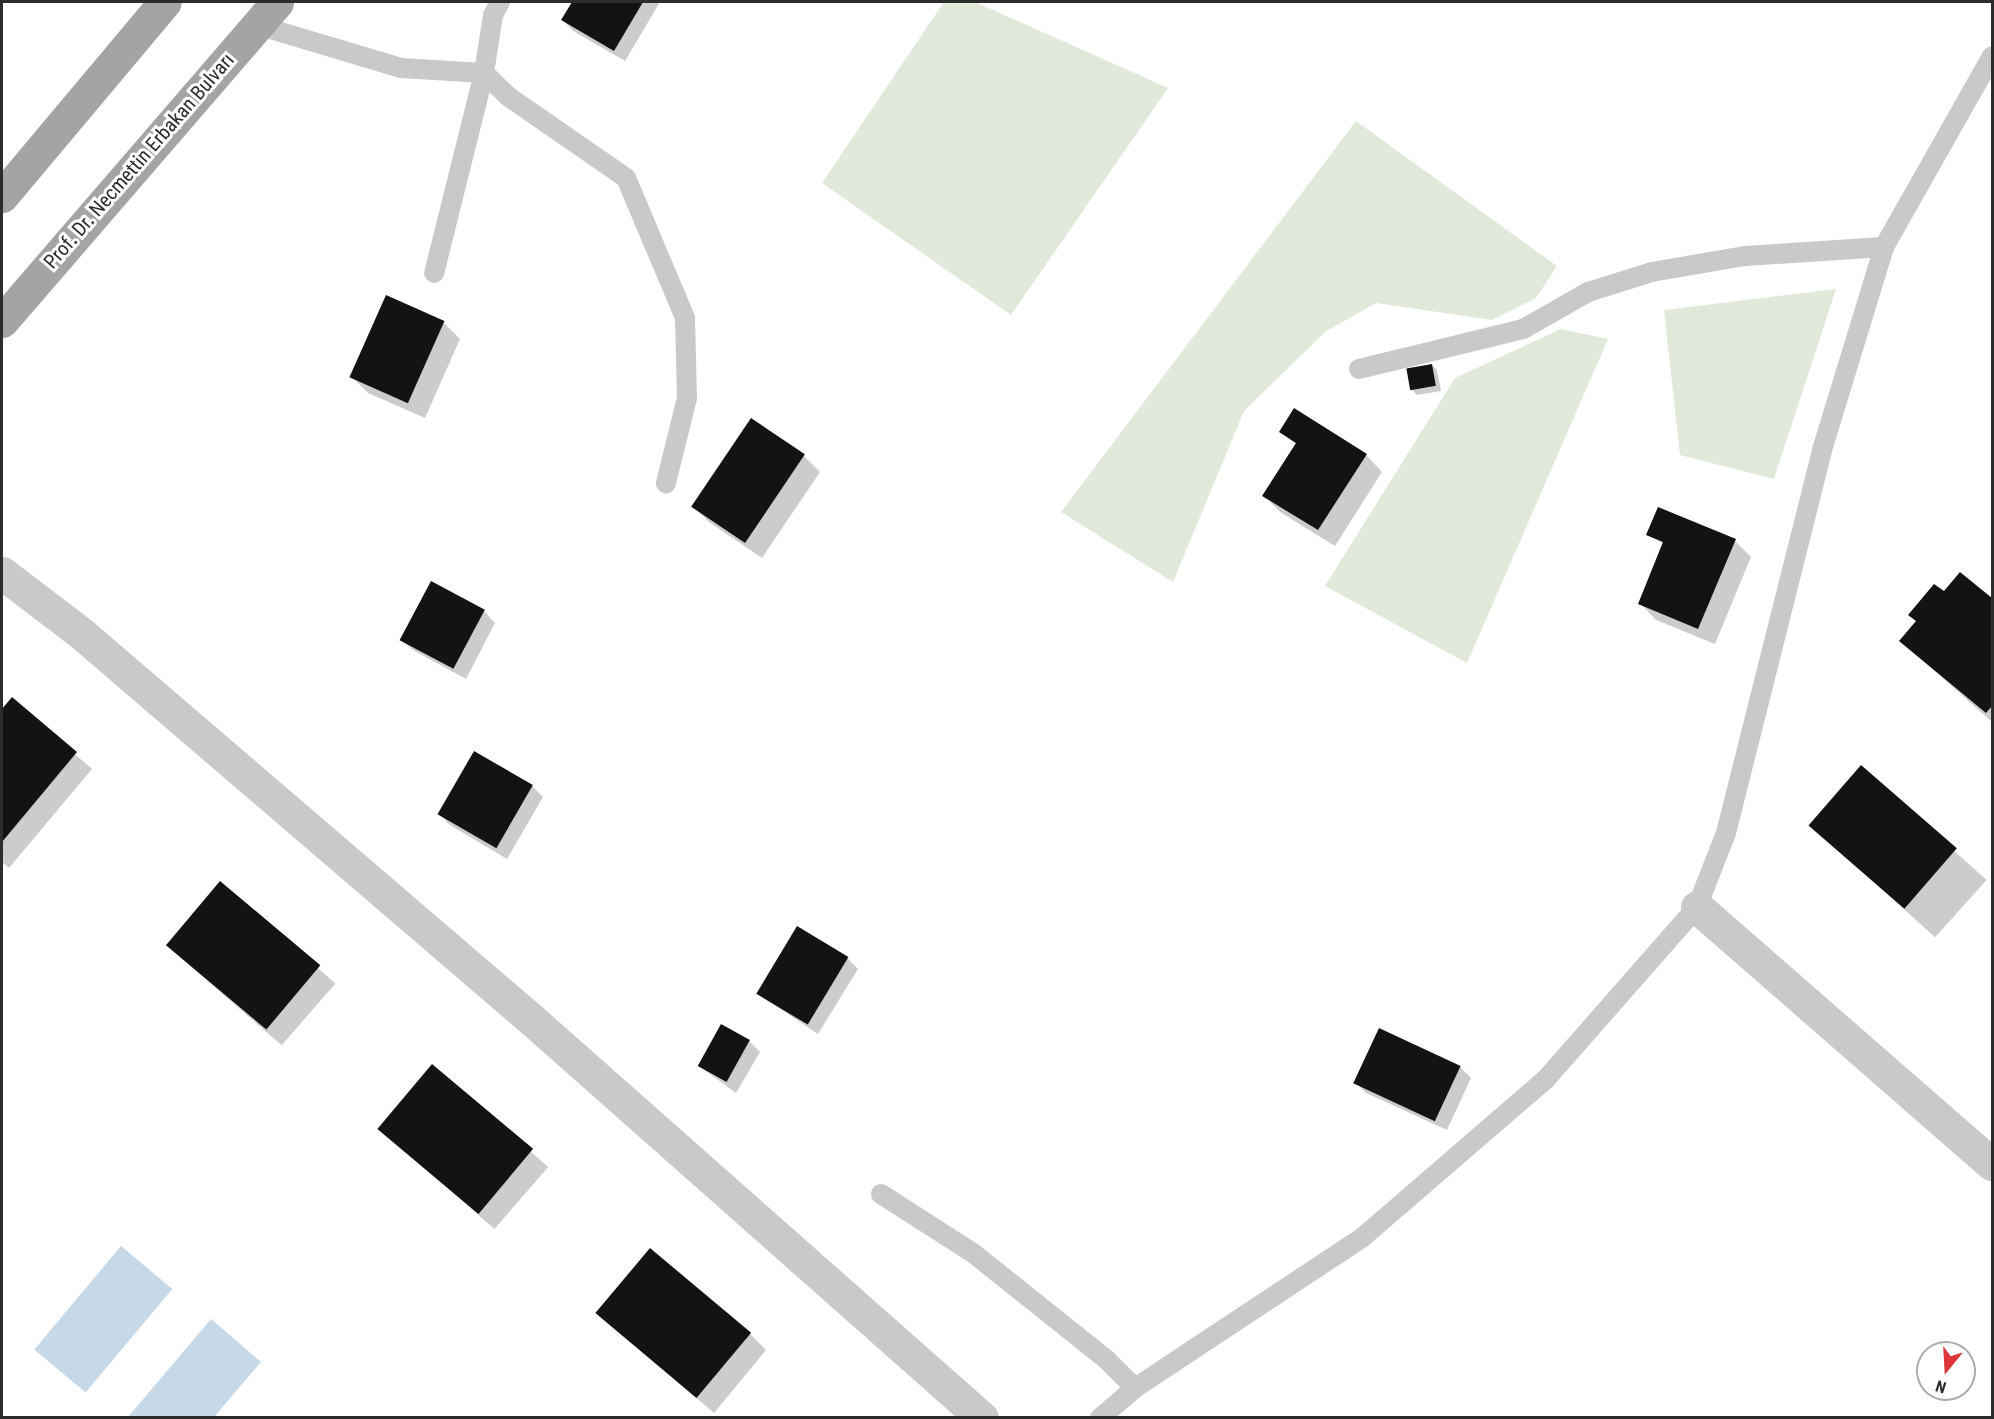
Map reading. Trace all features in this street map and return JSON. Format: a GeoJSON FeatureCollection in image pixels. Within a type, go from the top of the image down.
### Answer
{"type":"FeatureCollection","features":[{"type":"Feature","properties":{"kind":"main road"},"geometry":{"type":"LineString","coordinates":[[2,196],[165,2]]}},
{"type":"Feature","properties":{"kind":"main road","name":"Prof. Dr. Necmettin Erbakan Bulvarı"},"geometry":{"type":"LineString","coordinates":[[2,321],[267,13]]}},
{"type":"Feature","properties":{"kind":"street"},"geometry":{"type":"LineString","coordinates":[[2,573],[82,634],[532,1020],[982,1418]]}},
{"type":"Feature","properties":{"kind":"street"},"geometry":{"type":"LineString","coordinates":[[1697,907],[1992,1164]]}},
{"type":"Feature","properties":{"kind":"lane"},"geometry":{"type":"LineString","coordinates":[[434,273],[484,73],[493,15],[500,2]]}},
{"type":"Feature","properties":{"kind":"lane"},"geometry":{"type":"LineString","coordinates":[[267,13],[401,68],[484,73],[509,97],[626,178],[655,239],[686,318],[687,398],[666,483]]}},
{"type":"Feature","properties":{"kind":"lane"},"geometry":{"type":"LineString","coordinates":[[1100,1418],[1135,1389],[1380,1222],[1546,1079],[1697,907],[1726,833],[1822,450],[1884,247],[1992,56]]}},
{"type":"Feature","properties":{"kind":"lane"},"geometry":{"type":"LineString","coordinates":[[1359,369],[1523,329],[1588,292],[1652,272],[1745,256],[1884,247]]}},
{"type":"Feature","properties":{"kind":"lane"},"geometry":{"type":"LineString","coordinates":[[881,1194],[973,1253],[1106,1359],[1135,1389]]}},
{"type":"Feature","properties":{"kind":"green space"},"geometry":{"type":"Polygon","coordinates":[[[944,2],[975,2],[1168,88],[1011,315],[822,183],[944,2]]]}},
{"type":"Feature","properties":{"kind":"green space"},"geometry":{"type":"Polygon","coordinates":[[[1356,121],[1557,266],[1536,298],[1492,320],[1376,303],[1325,332],[1244,411],[1173,582],[1061,512],[1356,121]]]}},
{"type":"Feature","properties":{"kind":"green space"},"geometry":{"type":"Polygon","coordinates":[[[1836,289],[1774,479],[1680,455],[1664,310],[1836,289]]]}},
{"type":"Feature","properties":{"kind":"green space"},"geometry":{"type":"Polygon","coordinates":[[[1561,329],[1608,339],[1467,663],[1325,586],[1455,378],[1561,329]]]}},
{"type":"Feature","properties":{"kind":"water"},"geometry":{"type":"Polygon","coordinates":[[[121,1246],[172,1289],[86,1392],[34,1349],[121,1246]]]}},
{"type":"Feature","properties":{"kind":"water"},"geometry":{"type":"Polygon","coordinates":[[[211,1319],[261,1362],[214,1417],[128,1417],[211,1319]]]}},
{"type":"Feature","properties":{"kind":"building"},"geometry":{"type":"Polygon","coordinates":[[[572,2],[643,2],[614,51],[561,20],[572,2]]]}},
{"type":"Feature","properties":{"kind":"building"},"geometry":{"type":"Polygon","coordinates":[[[386,295],[444,321],[408,403],[349,377],[386,295]]]}},
{"type":"Feature","properties":{"kind":"building"},"geometry":{"type":"Polygon","coordinates":[[[1432,364],[1436,386],[1410,390],[1406,369],[1432,364]]]}},
{"type":"Feature","properties":{"kind":"building"},"geometry":{"type":"Polygon","coordinates":[[[1294,408],[1367,454],[1318,530],[1262,496],[1296,443],[1279,432],[1294,408]]]}},
{"type":"Feature","properties":{"kind":"building"},"geometry":{"type":"Polygon","coordinates":[[[751,418],[805,454],[745,543],[691,507],[751,418]]]}},
{"type":"Feature","properties":{"kind":"building"},"geometry":{"type":"Polygon","coordinates":[[[1658,507],[1736,539],[1698,629],[1638,604],[1663,542],[1646,535],[1658,507]]]}},
{"type":"Feature","properties":{"kind":"building"},"geometry":{"type":"Polygon","coordinates":[[[1960,572],[1992,598],[1992,706],[1986,713],[1899,641],[1916,621],[1908,615],[1934,584],[1944,591],[1960,572]]]}},
{"type":"Feature","properties":{"kind":"building"},"geometry":{"type":"Polygon","coordinates":[[[431,581],[485,610],[453,669],[400,640],[431,581]]]}},
{"type":"Feature","properties":{"kind":"building"},"geometry":{"type":"Polygon","coordinates":[[[12,697],[77,752],[2,842],[2,709],[12,697]]]}},
{"type":"Feature","properties":{"kind":"building"},"geometry":{"type":"Polygon","coordinates":[[[474,751],[533,785],[496,848],[438,814],[474,751]]]}},
{"type":"Feature","properties":{"kind":"building"},"geometry":{"type":"Polygon","coordinates":[[[1861,765],[1957,848],[1904,909],[1809,825],[1861,765]]]}},
{"type":"Feature","properties":{"kind":"building"},"geometry":{"type":"Polygon","coordinates":[[[220,881],[320,965],[266,1030],[166,945],[220,881]]]}},
{"type":"Feature","properties":{"kind":"building"},"geometry":{"type":"Polygon","coordinates":[[[797,926],[848,957],[808,1025],[756,994],[797,926]]]}},
{"type":"Feature","properties":{"kind":"building"},"geometry":{"type":"Polygon","coordinates":[[[721,1024],[750,1040],[727,1082],[698,1066],[721,1024]]]}},
{"type":"Feature","properties":{"kind":"building"},"geometry":{"type":"Polygon","coordinates":[[[1379,1028],[1461,1066],[1435,1121],[1353,1083],[1379,1028]]]}},
{"type":"Feature","properties":{"kind":"building"},"geometry":{"type":"Polygon","coordinates":[[[432,1064],[533,1149],[478,1214],[377,1129],[432,1064]]]}},
{"type":"Feature","properties":{"kind":"building"},"geometry":{"type":"Polygon","coordinates":[[[650,1248],[751,1333],[696,1398],[595,1313],[650,1248]]]}}]}
